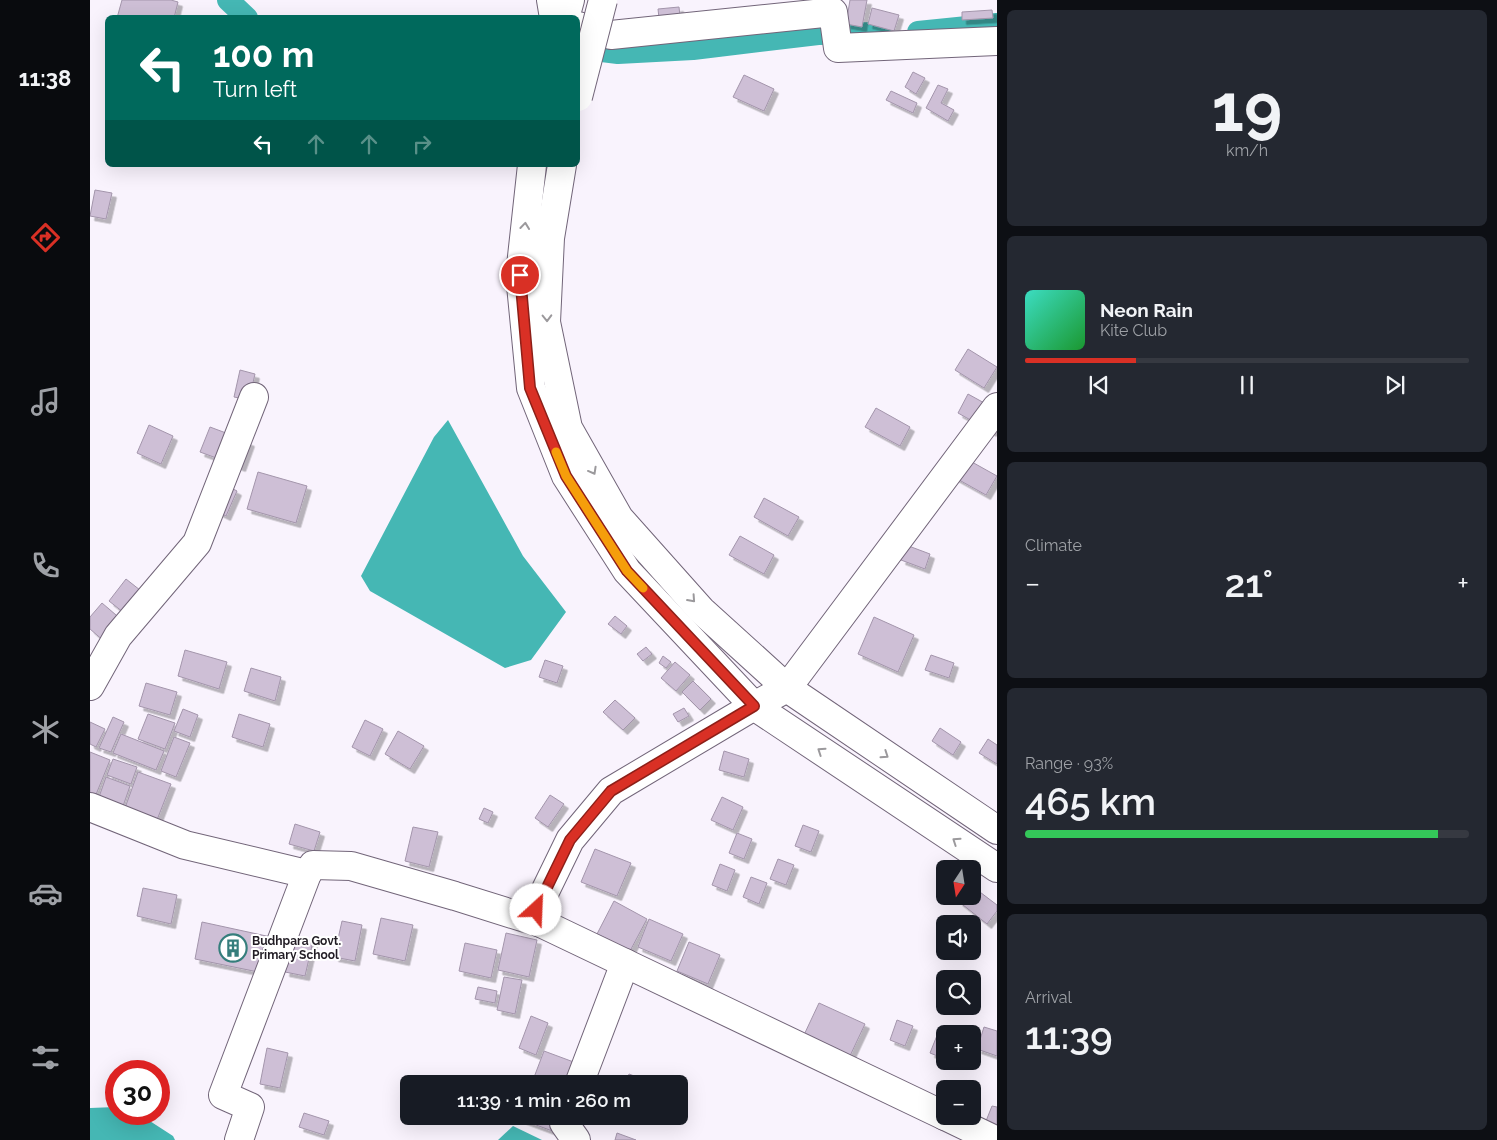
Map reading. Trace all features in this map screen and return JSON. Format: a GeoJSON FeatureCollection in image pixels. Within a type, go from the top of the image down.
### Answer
{"type":"FeatureCollection","features":[{"type":"Feature","properties":{"kind":"street"},"geometry":{"type":"LineString","coordinates":[[552,0],[554,15]]}},
{"type":"Feature","properties":{"kind":"street"},"geometry":{"type":"LineString","coordinates":[[566,15],[570,0]]}},
{"type":"Feature","properties":{"kind":"street"},"geometry":{"type":"LineString","coordinates":[[580,89],[603,0]]}},
{"type":"Feature","properties":{"kind":"street"},"geometry":{"type":"LineString","coordinates":[[580,27],[611,35],[833,12],[838,48],[997,41]]}},
{"type":"Feature","properties":{"kind":"street"},"geometry":{"type":"LineString","coordinates":[[532,167],[520,275],[530,388],[566,476],[627,571],[754,706],[997,868]]}},
{"type":"Feature","properties":{"kind":"street"},"geometry":{"type":"LineString","coordinates":[[562,167],[550,238],[546,322],[568,428],[619,518],[701,610],[787,688],[997,830]]}},
{"type":"Feature","properties":{"kind":"street"},"geometry":{"type":"LineString","coordinates":[[90,686],[118,636],[196,543],[254,397]]}},
{"type":"Feature","properties":{"kind":"street"},"geometry":{"type":"LineString","coordinates":[[541,923],[536,910],[570,840],[611,791],[787,688],[997,407]]}},
{"type":"Feature","properties":{"kind":"street"},"geometry":{"type":"LineString","coordinates":[[90,807],[185,845],[307,874]]}},
{"type":"Feature","properties":{"kind":"street"},"geometry":{"type":"LineString","coordinates":[[239,1140],[250,1107],[223,1095],[307,874],[313,865],[351,866],[541,923],[936,1112]]}},
{"type":"Feature","properties":{"kind":"street"},"geometry":{"type":"LineString","coordinates":[[582,1075],[625,963]]}},
{"type":"Feature","properties":{"kind":"street"},"geometry":{"type":"LineString","coordinates":[[565,1125],[576,1140]]}},
{"type":"Feature","properties":{"kind":"street"},"geometry":{"type":"LineString","coordinates":[[964,1125],[995,1140]]}},
{"type":"Feature","properties":{"kind":"water"},"geometry":{"type":"Polygon","coordinates":[[[448,420],[523,556],[566,612],[531,660],[505,668],[370,591],[361,576],[434,437],[448,420]]]}},
{"type":"Feature","properties":{"kind":"water"},"geometry":{"type":"Polygon","coordinates":[[[105,1107],[105,1125],[156,1125],[173,1136],[175,1140],[90,1140],[90,1108],[105,1107]]]}},
{"type":"Feature","properties":{"kind":"water"},"geometry":{"type":"Polygon","coordinates":[[[513,1126],[542,1140],[498,1140],[513,1126]]]}},
{"type":"Feature","properties":{"kind":"building"},"geometry":{"type":"Polygon","coordinates":[[[122,0],[171,0],[178,2],[175,15],[118,15],[122,0]]]}},
{"type":"Feature","properties":{"kind":"building"},"geometry":{"type":"Polygon","coordinates":[[[850,0],[867,0],[862,27],[846,24],[850,0]]]}},
{"type":"Feature","properties":{"kind":"building"},"geometry":{"type":"Polygon","coordinates":[[[679,7],[680,16],[659,18],[658,9],[679,7]]]}},
{"type":"Feature","properties":{"kind":"building"},"geometry":{"type":"Polygon","coordinates":[[[872,8],[899,15],[894,31],[868,24],[872,8]]]}},
{"type":"Feature","properties":{"kind":"building"},"geometry":{"type":"Polygon","coordinates":[[[992,10],[993,18],[962,20],[962,12],[992,10]]]}},
{"type":"Feature","properties":{"kind":"building"},"geometry":{"type":"Polygon","coordinates":[[[913,72],[925,78],[916,94],[905,87],[913,72]]]}},
{"type":"Feature","properties":{"kind":"building"},"geometry":{"type":"Polygon","coordinates":[[[744,75],[774,89],[764,111],[733,97],[744,75]]]}},
{"type":"Feature","properties":{"kind":"building"},"geometry":{"type":"Polygon","coordinates":[[[938,85],[948,89],[941,103],[954,110],[948,121],[926,108],[938,85]]]}},
{"type":"Feature","properties":{"kind":"building"},"geometry":{"type":"Polygon","coordinates":[[[891,91],[917,103],[913,113],[886,100],[891,91]]]}},
{"type":"Feature","properties":{"kind":"building"},"geometry":{"type":"Polygon","coordinates":[[[95,190],[112,193],[106,219],[90,216],[95,190]]]}},
{"type":"Feature","properties":{"kind":"building"},"geometry":{"type":"Polygon","coordinates":[[[968,349],[997,367],[984,388],[955,370],[968,349]]]}},
{"type":"Feature","properties":{"kind":"building"},"geometry":{"type":"Polygon","coordinates":[[[240,370],[255,374],[249,400],[234,397],[240,370]]]}},
{"type":"Feature","properties":{"kind":"building"},"geometry":{"type":"Polygon","coordinates":[[[968,394],[997,410],[992,432],[958,413],[968,394]]]}},
{"type":"Feature","properties":{"kind":"building"},"geometry":{"type":"Polygon","coordinates":[[[876,408],[910,427],[900,446],[865,427],[876,408]]]}},
{"type":"Feature","properties":{"kind":"building"},"geometry":{"type":"Polygon","coordinates":[[[149,425],[173,436],[161,464],[137,453],[149,425]]]}},
{"type":"Feature","properties":{"kind":"building"},"geometry":{"type":"Polygon","coordinates":[[[210,427],[250,442],[241,467],[200,452],[210,427]]]}},
{"type":"Feature","properties":{"kind":"building"},"geometry":{"type":"Polygon","coordinates":[[[963,457],[997,476],[986,495],[952,476],[963,457]]]}},
{"type":"Feature","properties":{"kind":"building"},"geometry":{"type":"Polygon","coordinates":[[[258,472],[307,486],[296,523],[247,509],[258,472]]]}},
{"type":"Feature","properties":{"kind":"building"},"geometry":{"type":"Polygon","coordinates":[[[216,480],[237,491],[226,516],[204,505],[216,480]]]}},
{"type":"Feature","properties":{"kind":"building"},"geometry":{"type":"Polygon","coordinates":[[[764,498],[799,517],[788,536],[754,517],[764,498]]]}},
{"type":"Feature","properties":{"kind":"building"},"geometry":{"type":"Polygon","coordinates":[[[740,536],[774,555],[764,574],[729,555],[740,536]]]}},
{"type":"Feature","properties":{"kind":"building"},"geometry":{"type":"Polygon","coordinates":[[[906,545],[930,554],[925,569],[901,560],[906,545]]]}},
{"type":"Feature","properties":{"kind":"building"},"geometry":{"type":"Polygon","coordinates":[[[126,579],[145,594],[128,616],[109,601],[126,579]]]}},
{"type":"Feature","properties":{"kind":"building"},"geometry":{"type":"Polygon","coordinates":[[[102,603],[123,621],[105,642],[90,629],[90,617],[102,603]]]}},
{"type":"Feature","properties":{"kind":"building"},"geometry":{"type":"Polygon","coordinates":[[[615,616],[627,626],[621,634],[608,624],[615,616]]]}},
{"type":"Feature","properties":{"kind":"building"},"geometry":{"type":"Polygon","coordinates":[[[874,617],[914,635],[898,672],[858,654],[874,617]]]}},
{"type":"Feature","properties":{"kind":"building"},"geometry":{"type":"Polygon","coordinates":[[[646,647],[652,654],[643,661],[637,654],[646,647]]]}},
{"type":"Feature","properties":{"kind":"building"},"geometry":{"type":"Polygon","coordinates":[[[185,650],[227,662],[219,689],[178,676],[185,650]]]}},
{"type":"Feature","properties":{"kind":"building"},"geometry":{"type":"Polygon","coordinates":[[[931,655],[954,663],[949,678],[925,670],[931,655]]]}},
{"type":"Feature","properties":{"kind":"building"},"geometry":{"type":"Polygon","coordinates":[[[663,656],[671,662],[666,668],[659,663],[663,656]]]}},
{"type":"Feature","properties":{"kind":"building"},"geometry":{"type":"Polygon","coordinates":[[[545,660],[563,666],[557,683],[539,677],[545,660]]]}},
{"type":"Feature","properties":{"kind":"building"},"geometry":{"type":"Polygon","coordinates":[[[675,662],[690,675],[676,691],[661,678],[675,662]]]}},
{"type":"Feature","properties":{"kind":"building"},"geometry":{"type":"Polygon","coordinates":[[[251,668],[281,677],[275,701],[244,691],[251,668]]]}},
{"type":"Feature","properties":{"kind":"building"},"geometry":{"type":"Polygon","coordinates":[[[693,681],[711,699],[700,710],[682,692],[693,681]]]}},
{"type":"Feature","properties":{"kind":"building"},"geometry":{"type":"Polygon","coordinates":[[[146,683],[177,692],[170,715],[139,706],[146,683]]]}},
{"type":"Feature","properties":{"kind":"building"},"geometry":{"type":"Polygon","coordinates":[[[615,700],[635,718],[623,730],[603,712],[615,700]]]}},
{"type":"Feature","properties":{"kind":"building"},"geometry":{"type":"Polygon","coordinates":[[[684,708],[689,716],[678,722],[673,714],[684,708]]]}},
{"type":"Feature","properties":{"kind":"building"},"geometry":{"type":"Polygon","coordinates":[[[183,709],[198,715],[190,737],[174,731],[183,709]]]}},
{"type":"Feature","properties":{"kind":"building"},"geometry":{"type":"Polygon","coordinates":[[[148,714],[175,723],[165,749],[138,739],[148,714]]]}},
{"type":"Feature","properties":{"kind":"building"},"geometry":{"type":"Polygon","coordinates":[[[239,714],[270,724],[263,747],[232,737],[239,714]]]}},
{"type":"Feature","properties":{"kind":"building"},"geometry":{"type":"Polygon","coordinates":[[[113,717],[124,722],[111,752],[99,748],[113,717]]]}},
{"type":"Feature","properties":{"kind":"building"},"geometry":{"type":"Polygon","coordinates":[[[365,720],[383,729],[370,756],[352,747],[365,720]]]}},
{"type":"Feature","properties":{"kind":"building"},"geometry":{"type":"Polygon","coordinates":[[[90,722],[105,729],[96,747],[90,744],[90,722]]]}},
{"type":"Feature","properties":{"kind":"building"},"geometry":{"type":"Polygon","coordinates":[[[940,728],[961,742],[953,755],[932,741],[940,728]]]}},
{"type":"Feature","properties":{"kind":"building"},"geometry":{"type":"Polygon","coordinates":[[[398,731],[424,746],[410,769],[385,754],[398,731]]]}},
{"type":"Feature","properties":{"kind":"building"},"geometry":{"type":"Polygon","coordinates":[[[121,734],[164,751],[156,770],[113,753],[121,734]]]}},
{"type":"Feature","properties":{"kind":"building"},"geometry":{"type":"Polygon","coordinates":[[[174,737],[190,743],[176,777],[161,771],[174,737]]]}},
{"type":"Feature","properties":{"kind":"building"},"geometry":{"type":"Polygon","coordinates":[[[988,739],[997,745],[997,764],[979,753],[988,739]]]}},
{"type":"Feature","properties":{"kind":"building"},"geometry":{"type":"Polygon","coordinates":[[[724,751],[749,759],[744,777],[719,770],[724,751]]]}},
{"type":"Feature","properties":{"kind":"building"},"geometry":{"type":"Polygon","coordinates":[[[90,752],[110,760],[95,797],[90,795],[90,752]]]}},
{"type":"Feature","properties":{"kind":"building"},"geometry":{"type":"Polygon","coordinates":[[[113,759],[137,767],[131,784],[107,775],[113,759]]]}},
{"type":"Feature","properties":{"kind":"building"},"geometry":{"type":"Polygon","coordinates":[[[138,772],[171,784],[157,820],[125,808],[138,772]]]}},
{"type":"Feature","properties":{"kind":"building"},"geometry":{"type":"Polygon","coordinates":[[[106,777],[130,786],[122,809],[98,800],[106,777]]]}},
{"type":"Feature","properties":{"kind":"building"},"geometry":{"type":"Polygon","coordinates":[[[550,795],[564,804],[548,827],[535,818],[550,795]]]}},
{"type":"Feature","properties":{"kind":"building"},"geometry":{"type":"Polygon","coordinates":[[[722,797],[743,807],[733,830],[711,820],[722,797]]]}},
{"type":"Feature","properties":{"kind":"building"},"geometry":{"type":"Polygon","coordinates":[[[484,808],[493,812],[488,823],[479,819],[484,808]]]}},
{"type":"Feature","properties":{"kind":"building"},"geometry":{"type":"Polygon","coordinates":[[[295,824],[320,832],[314,851],[289,844],[295,824]]]}},
{"type":"Feature","properties":{"kind":"building"},"geometry":{"type":"Polygon","coordinates":[[[803,825],[819,831],[811,852],[795,846],[803,825]]]}},
{"type":"Feature","properties":{"kind":"building"},"geometry":{"type":"Polygon","coordinates":[[[413,827],[438,832],[429,867],[405,861],[413,827]]]}},
{"type":"Feature","properties":{"kind":"building"},"geometry":{"type":"Polygon","coordinates":[[[737,833],[752,839],[744,859],[729,853],[737,833]]]}},
{"type":"Feature","properties":{"kind":"building"},"geometry":{"type":"Polygon","coordinates":[[[595,849],[631,863],[617,896],[581,882],[595,849]]]}},
{"type":"Feature","properties":{"kind":"building"},"geometry":{"type":"Polygon","coordinates":[[[778,859],[794,865],[786,885],[770,879],[778,859]]]}},
{"type":"Feature","properties":{"kind":"building"},"geometry":{"type":"Polygon","coordinates":[[[720,864],[735,870],[727,891],[712,885],[720,864]]]}},
{"type":"Feature","properties":{"kind":"building"},"geometry":{"type":"Polygon","coordinates":[[[751,877],[767,883],[759,904],[743,897],[751,877]]]}},
{"type":"Feature","properties":{"kind":"building"},"geometry":{"type":"Polygon","coordinates":[[[143,888],[177,895],[171,924],[137,916],[143,888]]]}},
{"type":"Feature","properties":{"kind":"building"},"geometry":{"type":"Polygon","coordinates":[[[981,893],[997,905],[997,911],[987,924],[981,919],[981,915],[976,915],[963,905],[981,905],[981,893]]]}},
{"type":"Feature","properties":{"kind":"building"},"geometry":{"type":"Polygon","coordinates":[[[614,901],[647,919],[630,951],[597,934],[614,901]]]}},
{"type":"Feature","properties":{"kind":"building"},"geometry":{"type":"Polygon","coordinates":[[[381,918],[413,925],[405,961],[373,954],[381,918]]]}},
{"type":"Feature","properties":{"kind":"building"},"geometry":{"type":"Polygon","coordinates":[[[649,919],[683,934],[671,961],[638,947],[649,919]]]}},
{"type":"Feature","properties":{"kind":"building"},"geometry":{"type":"Polygon","coordinates":[[[342,921],[362,925],[355,961],[334,957],[342,921]]]}},
{"type":"Feature","properties":{"kind":"building","name":"Budhpara Govt. Primary School"},"geometry":{"type":"Polygon","coordinates":[[[202,922],[271,937],[263,973],[195,959],[202,922]]]}},
{"type":"Feature","properties":{"kind":"building"},"geometry":{"type":"Polygon","coordinates":[[[506,933],[537,940],[529,977],[498,970],[506,933]]]}},
{"type":"Feature","properties":{"kind":"building"},"geometry":{"type":"Polygon","coordinates":[[[292,937],[313,941],[305,976],[285,972],[292,937]]]}},
{"type":"Feature","properties":{"kind":"building"},"geometry":{"type":"Polygon","coordinates":[[[689,942],[720,955],[708,984],[677,971],[689,942]]]}},
{"type":"Feature","properties":{"kind":"building"},"geometry":{"type":"Polygon","coordinates":[[[465,943],[497,950],[491,978],[459,971],[465,943]]]}},
{"type":"Feature","properties":{"kind":"building"},"geometry":{"type":"Polygon","coordinates":[[[504,977],[522,980],[515,1014],[497,1010],[504,977]]]}},
{"type":"Feature","properties":{"kind":"building"},"geometry":{"type":"Polygon","coordinates":[[[478,987],[497,991],[495,1003],[475,999],[478,987]]]}},
{"type":"Feature","properties":{"kind":"building"},"geometry":{"type":"Polygon","coordinates":[[[819,1003],[865,1024],[849,1058],[803,1037],[819,1003]]]}},
{"type":"Feature","properties":{"kind":"building"},"geometry":{"type":"Polygon","coordinates":[[[531,1016],[548,1023],[536,1055],[519,1048],[531,1016]]]}},
{"type":"Feature","properties":{"kind":"building"},"geometry":{"type":"Polygon","coordinates":[[[897,1020],[913,1026],[905,1046],[890,1040],[897,1020]]]}},
{"type":"Feature","properties":{"kind":"building"},"geometry":{"type":"Polygon","coordinates":[[[984,1027],[997,1031],[997,1056],[981,1050],[981,1036],[984,1027]]]}},
{"type":"Feature","properties":{"kind":"building"},"geometry":{"type":"Polygon","coordinates":[[[936,1038],[936,1055],[930,1053],[936,1038]]]}},
{"type":"Feature","properties":{"kind":"building"},"geometry":{"type":"Polygon","coordinates":[[[267,1048],[288,1053],[280,1088],[260,1084],[267,1048]]]}},
{"type":"Feature","properties":{"kind":"building"},"geometry":{"type":"Polygon","coordinates":[[[544,1051],[579,1064],[575,1075],[535,1075],[544,1051]]]}},
{"type":"Feature","properties":{"kind":"building"},"geometry":{"type":"Polygon","coordinates":[[[992,1106],[997,1107],[997,1131],[984,1126],[992,1106]]]}},
{"type":"Feature","properties":{"kind":"building"},"geometry":{"type":"Polygon","coordinates":[[[304,1113],[329,1121],[324,1135],[299,1127],[304,1113]]]}},
{"type":"Feature","properties":{"kind":"building"},"geometry":{"type":"Polygon","coordinates":[[[536,1125],[558,1125],[555,1132],[536,1125]]]}},
{"type":"Feature","properties":{"kind":"building"},"geometry":{"type":"Polygon","coordinates":[[[617,1133],[636,1140],[615,1140],[617,1133]]]}},
{"type":"Feature","properties":{"kind":"waterway"},"geometry":{"type":"LineString","coordinates":[[228,0],[244,15]]}},
{"type":"Feature","properties":{"kind":"waterway"},"geometry":{"type":"LineString","coordinates":[[918,32],[997,24]]}},
{"type":"Feature","properties":{"kind":"waterway"},"geometry":{"type":"LineString","coordinates":[[580,48],[618,53],[693,49],[818,34],[881,33]]}},
{"type":"Feature","properties":{"kind":"slow traffic"},"geometry":{"type":"LineString","coordinates":[[556,452],[566,476],[627,571],[643,588]]}},
{"type":"Feature","properties":{"kind":"place","name":"Budhpara Govt. Primary School"},"geometry":{"type":"Point","coordinates":[233,948]}},
{"type":"Feature","properties":{"kind":"route"},"geometry":{"type":"LineString","coordinates":[[520,275],[530,388],[566,476],[627,571],[754,706],[611,791],[570,840],[536,910]]}}]}
